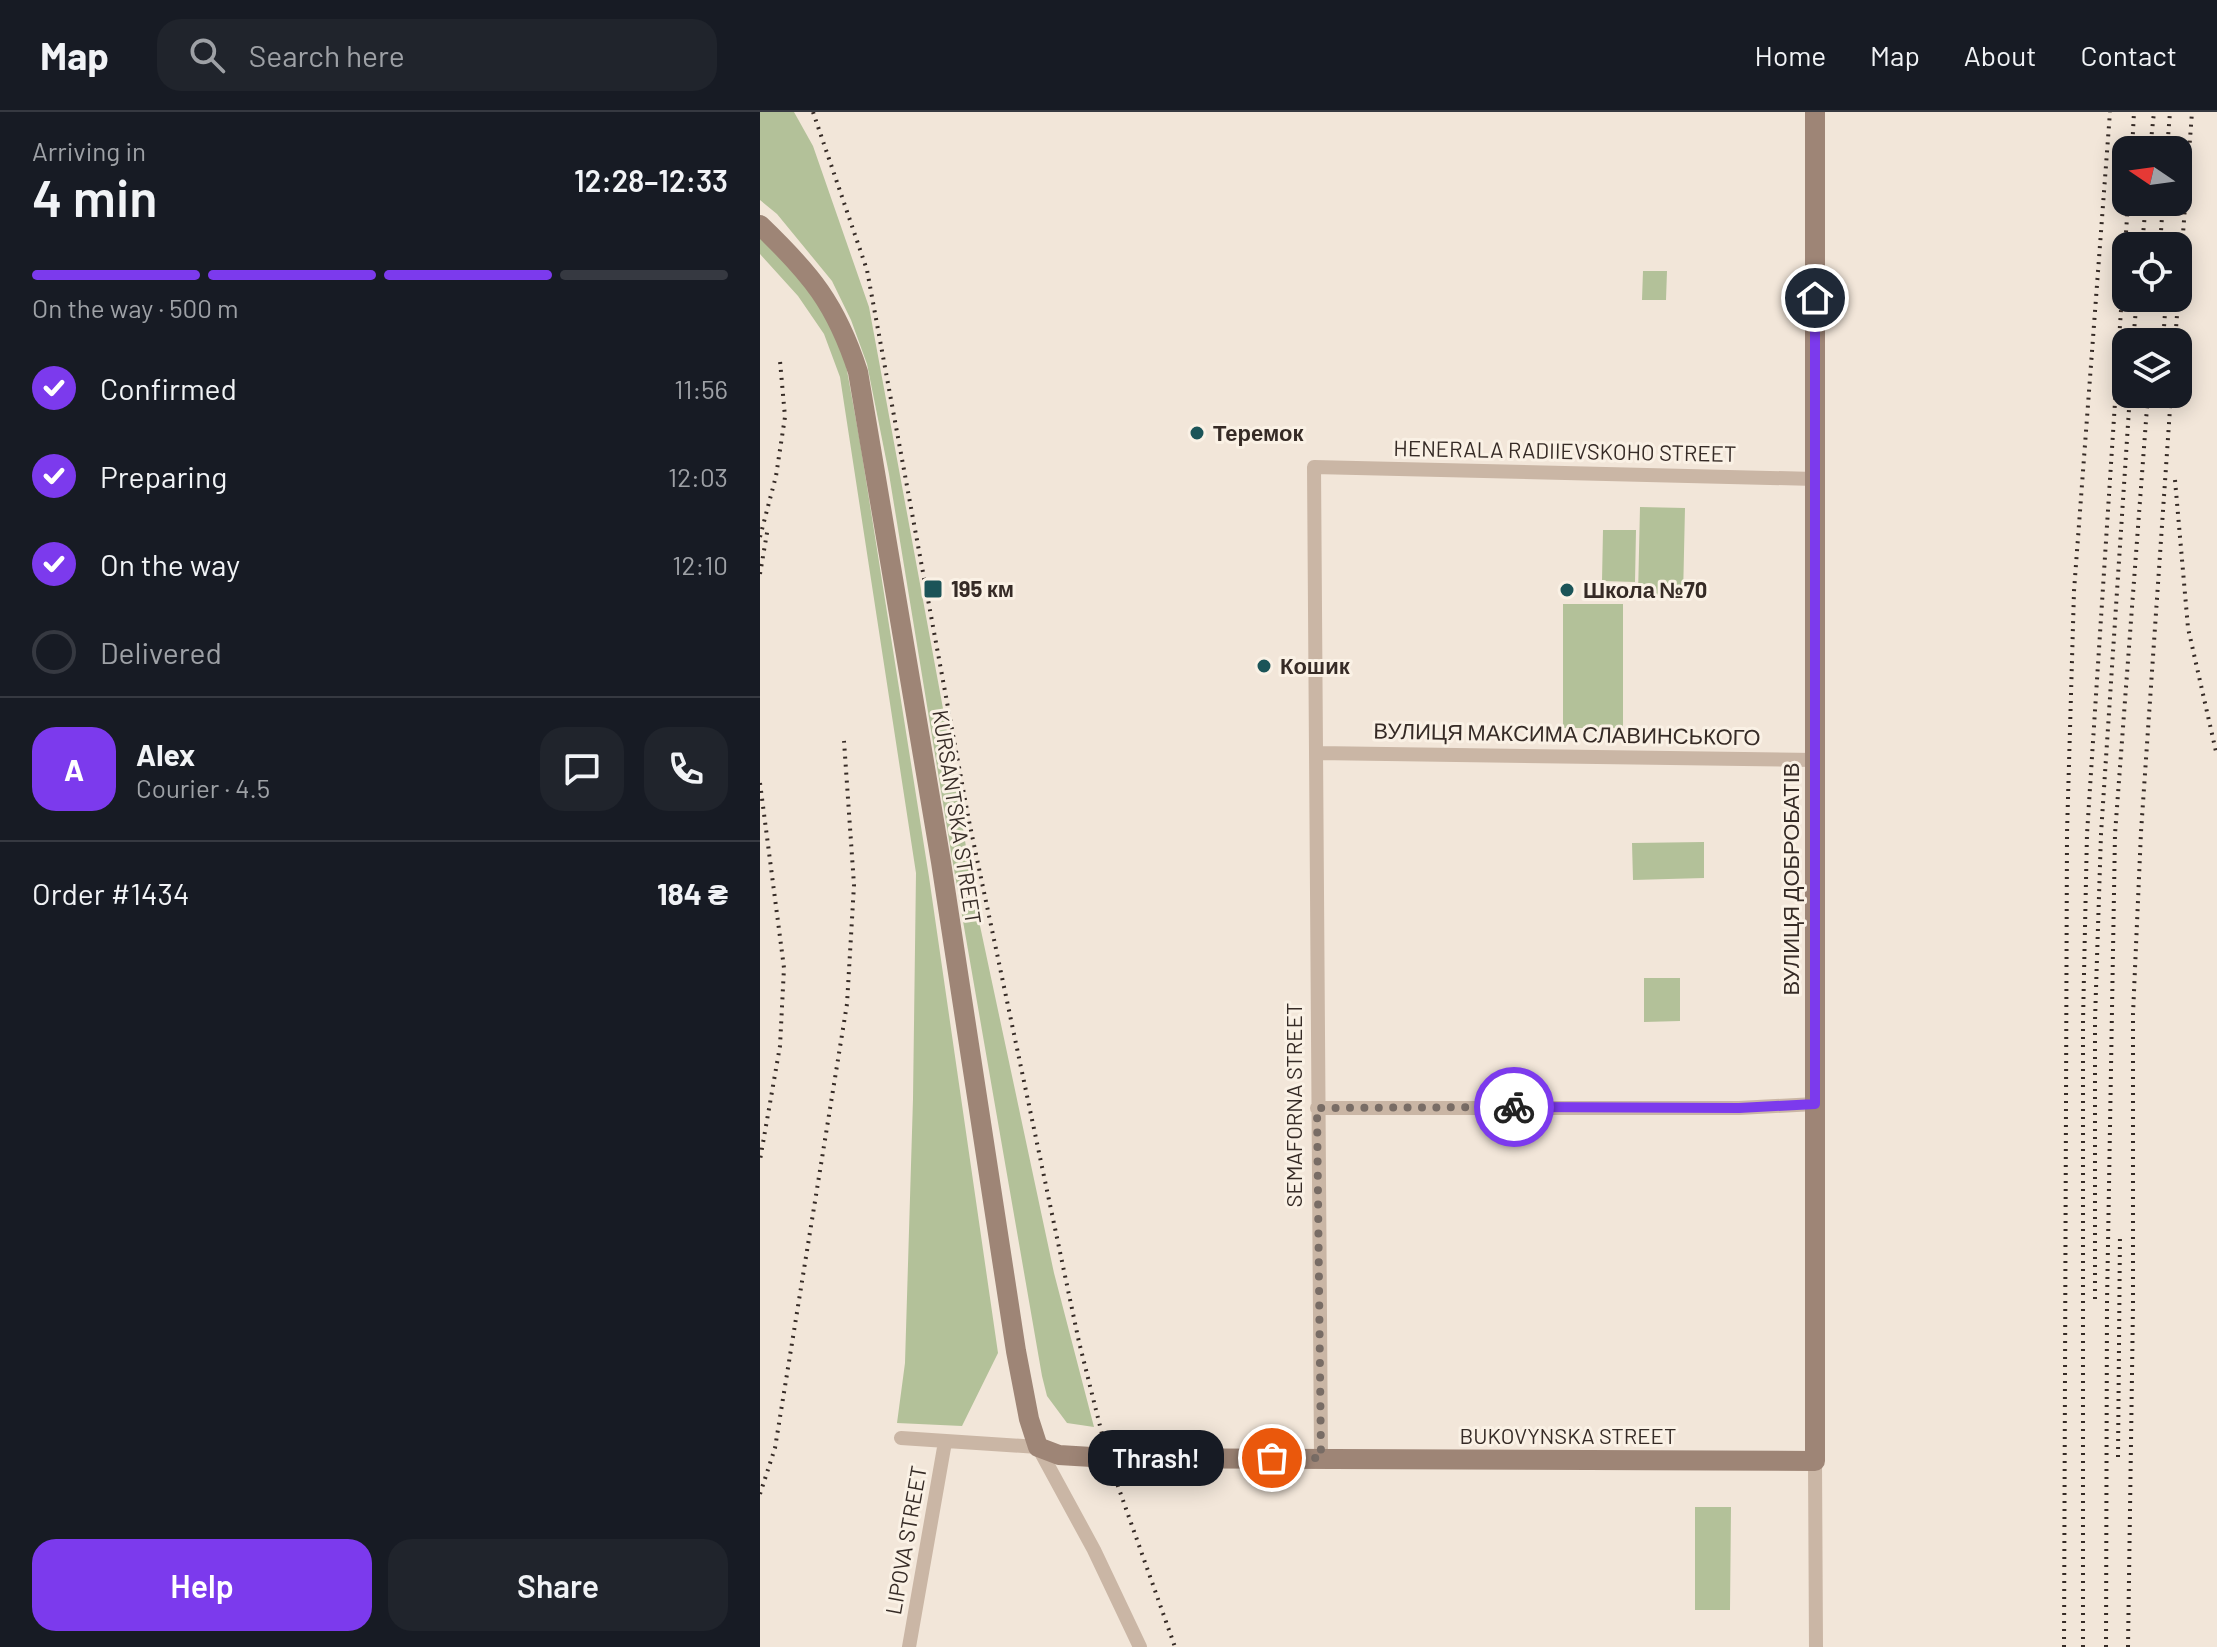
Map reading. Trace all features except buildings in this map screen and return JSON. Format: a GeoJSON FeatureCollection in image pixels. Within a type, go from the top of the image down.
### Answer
{"type":"FeatureCollection","features":[{"type":"Feature","properties":{"kind":"street","name":"ВУЛИЦЯ ДОБРОБАТІВ"},"geometry":{"type":"LineString","coordinates":[[1815,112],[1816,1647]]}},
{"type":"Feature","properties":{"kind":"street","name":"KURSANTSKA STREET"},"geometry":{"type":"LineString","coordinates":[[760,225],[796,260],[825,296],[845,333],[858,372],[941,862],[1016,1351],[1029,1419],[1038,1447]]}},
{"type":"Feature","properties":{"kind":"street","name":"HENERALA RADIIEVSKOHO STREET"},"geometry":{"type":"LineString","coordinates":[[1314,467],[1815,479]]}},
{"type":"Feature","properties":{"kind":"street","name":"SEMAFORNA STREET"},"geometry":{"type":"LineString","coordinates":[[1314,467],[1321,1458]]}},
{"type":"Feature","properties":{"kind":"street","name":"ВУЛИЦЯ МАКСИМА СЛАВИНСЬКОГО"},"geometry":{"type":"LineString","coordinates":[[1317,753],[1815,760]]}},
{"type":"Feature","properties":{"kind":"street"},"geometry":{"type":"LineString","coordinates":[[1317,1108],[1739,1108],[1815,1104]]}},
{"type":"Feature","properties":{"kind":"street"},"geometry":{"type":"LineString","coordinates":[[901,1438],[1038,1447],[1059,1455],[1108,1458],[1321,1458]]}},
{"type":"Feature","properties":{"kind":"street","name":"LIPOVA STREET"},"geometry":{"type":"LineString","coordinates":[[909,1647],[945,1442]]}},
{"type":"Feature","properties":{"kind":"street"},"geometry":{"type":"LineString","coordinates":[[1038,1447],[1094,1550],[1140,1647]]}},
{"type":"Feature","properties":{"kind":"street","name":"BUKOVYNSKA STREET"},"geometry":{"type":"LineString","coordinates":[[1321,1458],[1815,1461]]}},
{"type":"Feature","properties":{"kind":"green space"},"geometry":{"type":"Polygon","coordinates":[[[760,112],[794,112],[813,146],[869,307],[976,907],[1054,1273],[1094,1427],[1067,1423],[1047,1396],[1042,1376],[889,474],[867,364],[832,281],[777,214],[760,200],[760,112]]]}},
{"type":"Feature","properties":{"kind":"green space"},"geometry":{"type":"Polygon","coordinates":[[[760,238],[790,265],[815,297],[837,339],[846,365],[860,442],[929,877],[998,1353],[962,1426],[897,1423],[905,1363],[916,873],[840,377],[824,334],[798,296],[760,254],[760,238]]]}},
{"type":"Feature","properties":{"kind":"green space"},"geometry":{"type":"Polygon","coordinates":[[[1643,271],[1667,271],[1666,300],[1642,300],[1643,271]]]}},
{"type":"Feature","properties":{"kind":"green space"},"geometry":{"type":"Polygon","coordinates":[[[1640,507],[1685,508],[1683,597],[1638,596],[1640,507]]]}},
{"type":"Feature","properties":{"kind":"green space"},"geometry":{"type":"Polygon","coordinates":[[[1603,530],[1636,530],[1635,582],[1602,581],[1603,530]]]}},
{"type":"Feature","properties":{"kind":"green space"},"geometry":{"type":"Polygon","coordinates":[[[1563,604],[1623,604],[1623,728],[1563,728],[1563,604]]]}},
{"type":"Feature","properties":{"kind":"green space"},"geometry":{"type":"Polygon","coordinates":[[[1704,842],[1704,878],[1633,880],[1632,843],[1704,842]]]}},
{"type":"Feature","properties":{"kind":"green space"},"geometry":{"type":"Polygon","coordinates":[[[1644,978],[1680,978],[1680,1021],[1644,1022],[1644,978]]]}},
{"type":"Feature","properties":{"kind":"green space"},"geometry":{"type":"Polygon","coordinates":[[[1695,1507],[1731,1507],[1730,1610],[1695,1610],[1695,1507]]]}},
{"type":"Feature","properties":{"kind":"railway"},"geometry":{"type":"LineString","coordinates":[[813,112],[867,270],[969,821],[1079,1342],[1108,1458],[1175,1647]]}},
{"type":"Feature","properties":{"kind":"railway"},"geometry":{"type":"LineString","coordinates":[[2064,1647],[2067,833],[2074,591],[2110,112]]}},
{"type":"Feature","properties":{"kind":"railway"},"geometry":{"type":"LineString","coordinates":[[2133,136],[2134,112]]}},
{"type":"Feature","properties":{"kind":"railway"},"geometry":{"type":"LineString","coordinates":[[2151,136],[2154,112]]}},
{"type":"Feature","properties":{"kind":"railway"},"geometry":{"type":"LineString","coordinates":[[2168,136],[2170,112]]}},
{"type":"Feature","properties":{"kind":"railway"},"geometry":{"type":"LineString","coordinates":[[2176,328],[2192,112]]}},
{"type":"Feature","properties":{"kind":"railway"},"geometry":{"type":"LineString","coordinates":[[2083,1647],[2083,1021],[2087,834],[2127,216]]}},
{"type":"Feature","properties":{"kind":"railway"},"geometry":{"type":"LineString","coordinates":[[2143,232],[2145,216]]}},
{"type":"Feature","properties":{"kind":"railway"},"geometry":{"type":"LineString","coordinates":[[2161,232],[2162,216]]}},
{"type":"Feature","properties":{"kind":"railway"},"geometry":{"type":"LineString","coordinates":[[2134,328],[2136,312]]}},
{"type":"Feature","properties":{"kind":"railway"},"geometry":{"type":"LineString","coordinates":[[2164,328],[2165,312]]}},
{"type":"Feature","properties":{"kind":"railway"},"geometry":{"type":"LineString","coordinates":[[760,537],[776,476],[785,417],[780,361]]}},
{"type":"Feature","properties":{"kind":"railway"},"geometry":{"type":"LineString","coordinates":[[2095,1299],[2095,1020],[2101,834],[2129,408]]}},
{"type":"Feature","properties":{"kind":"railway"},"geometry":{"type":"LineString","coordinates":[[2106,1647],[2107,1303],[2115,834],[2147,408]]}},
{"type":"Feature","properties":{"kind":"railway"},"geometry":{"type":"LineString","coordinates":[[2128,1647],[2133,1014],[2141,832],[2170,408]]}},
{"type":"Feature","properties":{"kind":"railway"},"geometry":{"type":"LineString","coordinates":[[2175,480],[2188,628],[2217,756]]}},
{"type":"Feature","properties":{"kind":"railway"},"geometry":{"type":"LineString","coordinates":[[760,574],[768,527]]}},
{"type":"Feature","properties":{"kind":"railway"},"geometry":{"type":"LineString","coordinates":[[760,1494],[775,1448],[847,1004],[854,885],[844,741]]}},
{"type":"Feature","properties":{"kind":"railway"},"geometry":{"type":"LineString","coordinates":[[760,783],[784,968],[780,1046],[760,1160]]}},
{"type":"Feature","properties":{"kind":"railway"},"geometry":{"type":"LineString","coordinates":[[2118,1457],[2120,1233]]}},
{"type":"Feature","properties":{"kind":"way so far"},"geometry":{"type":"LineString","coordinates":[[1272,1458],[1321,1458],[1317,1108],[1514,1107]]}},
{"type":"Feature","properties":{"kind":"place","name":"Теремок"},"geometry":{"type":"Point","coordinates":[1197,433]}},
{"type":"Feature","properties":{"kind":"place","name":"195 км"},"geometry":{"type":"Point","coordinates":[933,589]}},
{"type":"Feature","properties":{"kind":"place","name":"Школа №70"},"geometry":{"type":"Point","coordinates":[1567,590]}},
{"type":"Feature","properties":{"kind":"place","name":"Кошик"},"geometry":{"type":"Point","coordinates":[1264,666]}},
{"type":"Feature","properties":{"kind":"place","name":"Thrash!"},"geometry":{"type":"Point","coordinates":[1272,1458]}},
{"type":"Feature","properties":{"kind":"route"},"geometry":{"type":"LineString","coordinates":[[1514,1107],[1739,1108],[1815,1104],[1815,298]]}}]}
